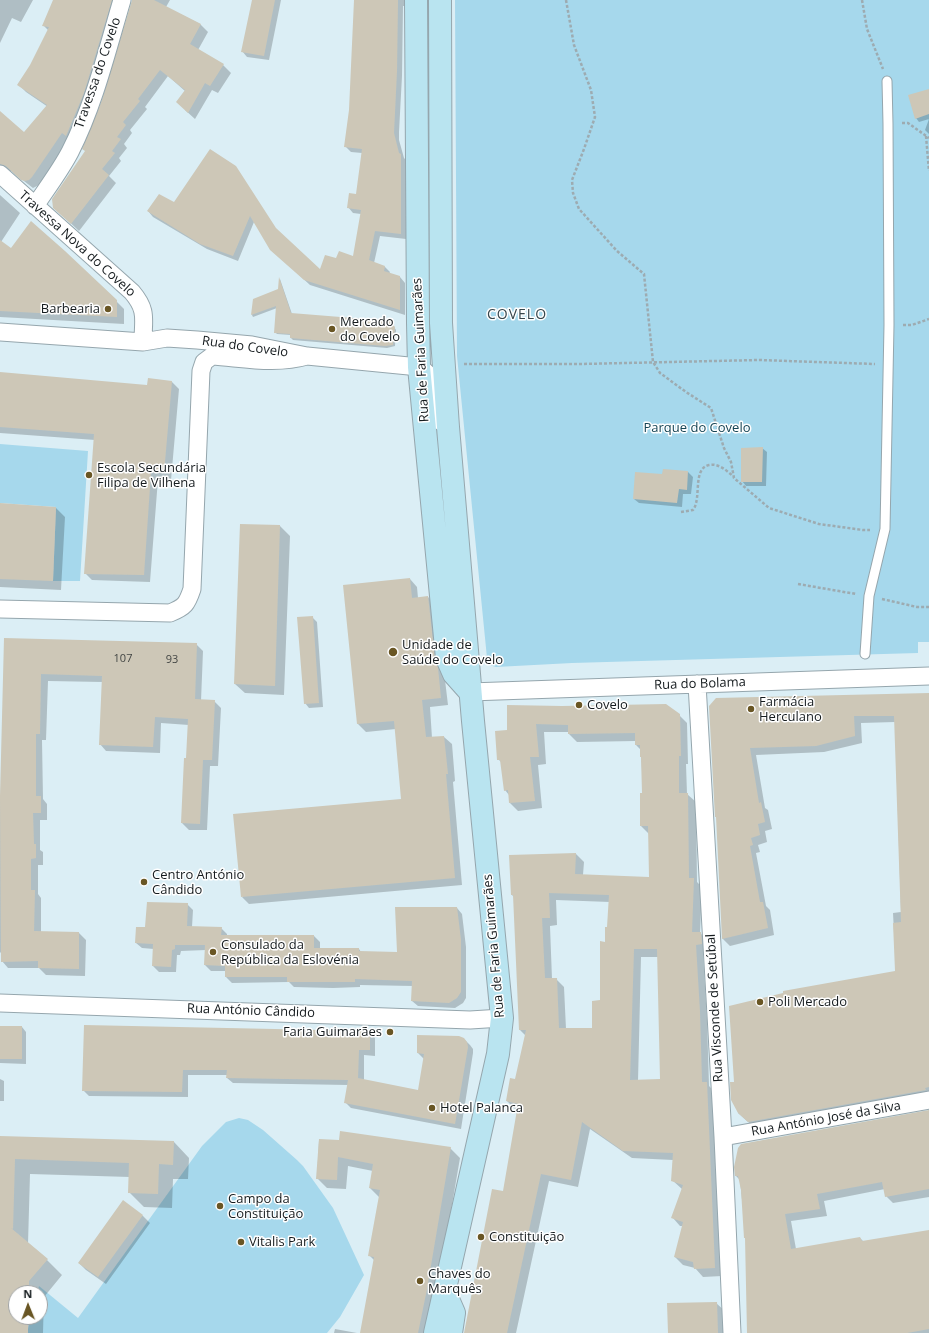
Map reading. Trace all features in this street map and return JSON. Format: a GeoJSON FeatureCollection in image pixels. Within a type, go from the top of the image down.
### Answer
{"type":"FeatureCollection","features":[{"type":"Feature","properties":{"kind":"main road","name":"Rua de Faria Guimarães"},"geometry":{"type":"LineString","coordinates":[[416,0],[419,367],[447,658],[454,674],[470,692]]}},
{"type":"Feature","properties":{"kind":"main road","name":"Rua de Faria Guimarães"},"geometry":{"type":"LineString","coordinates":[[435,1333],[498,1054],[502,1018],[470,692],[441,323],[440,0]]}},
{"type":"Feature","properties":{"kind":"main road"},"geometry":{"type":"LineString","coordinates":[[444,1290],[454,1313],[451,1333]]}},
{"type":"Feature","properties":{"kind":"street","name":"Travessa do Covelo"},"geometry":{"type":"LineString","coordinates":[[35,206],[69,153],[88,111],[122,0]]}},
{"type":"Feature","properties":{"kind":"street","name":"Travessa Nova do Covelo"},"geometry":{"type":"LineString","coordinates":[[0,174],[132,292],[144,309],[143,342]]}},
{"type":"Feature","properties":{"kind":"street","name":"Rua do Covelo"},"geometry":{"type":"LineString","coordinates":[[0,332],[143,342],[167,338],[252,345],[307,356],[419,367]]}},
{"type":"Feature","properties":{"kind":"street"},"geometry":{"type":"LineString","coordinates":[[0,609],[170,613],[182,608],[189,599],[192,588],[202,371],[204,362],[212,356],[281,361],[295,360],[307,356]]}},
{"type":"Feature","properties":{"kind":"street"},"geometry":{"type":"LineString","coordinates":[[419,367],[431,376],[438,416],[442,423],[448,427]]}},
{"type":"Feature","properties":{"kind":"street","name":"Rua do Bolama"},"geometry":{"type":"LineString","coordinates":[[470,692],[929,676]]}},
{"type":"Feature","properties":{"kind":"street","name":"Rua Visconde de Setúbal"},"geometry":{"type":"LineString","coordinates":[[697,684],[723,1138],[732,1333]]}},
{"type":"Feature","properties":{"kind":"street","name":"Rua António Cândido"},"geometry":{"type":"LineString","coordinates":[[0,1003],[470,1020],[502,1018]]}},
{"type":"Feature","properties":{"kind":"street","name":"Rua António José da Silva"},"geometry":{"type":"LineString","coordinates":[[723,1138],[929,1100]]}},
{"type":"Feature","properties":{"kind":"lane"},"geometry":{"type":"LineString","coordinates":[[865,654],[869,596],[885,529],[889,325],[887,81]]}},
{"type":"Feature","properties":{"kind":"path"},"geometry":{"type":"LineString","coordinates":[[566,0],[574,45],[591,90],[595,117],[572,180],[573,193],[579,209],[617,251],[644,274],[653,362],[660,373],[711,408],[724,448],[731,462],[734,478]]}},
{"type":"Feature","properties":{"kind":"path"},"geometry":{"type":"LineString","coordinates":[[862,0],[867,29],[887,81]]}},
{"type":"Feature","properties":{"kind":"path"},"geometry":{"type":"LineString","coordinates":[[888,124],[908,123],[929,138]]}},
{"type":"Feature","properties":{"kind":"path"},"geometry":{"type":"LineString","coordinates":[[926,136],[929,172]]}},
{"type":"Feature","properties":{"kind":"path"},"geometry":{"type":"LineString","coordinates":[[889,325],[912,325],[929,319]]}},
{"type":"Feature","properties":{"kind":"path"},"geometry":{"type":"LineString","coordinates":[[462,364],[581,364],[759,360],[888,365]]}},
{"type":"Feature","properties":{"kind":"path"},"geometry":{"type":"LineString","coordinates":[[681,512],[693,510],[696,506],[698,498],[698,479],[701,472],[706,467],[718,465],[727,471],[769,508],[819,524],[863,530],[885,529]]}},
{"type":"Feature","properties":{"kind":"path"},"geometry":{"type":"LineString","coordinates":[[798,584],[869,596],[917,607],[929,607]]}},
{"type":"Feature","properties":{"kind":"green space","name":"Parque do Covelo"},"geometry":{"type":"Polygon","coordinates":[[[455,0],[929,0],[929,642],[918,642],[918,653],[572,663],[496,667],[489,663],[487,658],[457,356],[455,0]]]}},
{"type":"Feature","properties":{"kind":"green space"},"geometry":{"type":"Polygon","coordinates":[[[0,444],[88,451],[80,581],[53,581],[56,507],[0,503],[0,444]]]}},
{"type":"Feature","properties":{"kind":"green space","name":"Campo da Constituição"},"geometry":{"type":"Polygon","coordinates":[[[239,1118],[248,1120],[263,1130],[303,1166],[333,1208],[364,1275],[340,1317],[327,1333],[27,1333],[29,1325],[48,1325],[48,1293],[78,1318],[202,1146],[226,1122],[239,1118]]]}},
{"type":"Feature","properties":{"kind":"building"},"geometry":{"type":"Polygon","coordinates":[[[53,0],[112,0],[84,93],[66,136],[62,133],[32,177],[25,181],[21,180],[6,166],[0,164],[0,111],[24,132],[47,105],[17,85],[30,65],[49,27],[42,26],[53,0]]]}},
{"type":"Feature","properties":{"kind":"building"},"geometry":{"type":"Polygon","coordinates":[[[132,0],[154,0],[201,24],[190,44],[224,64],[210,86],[205,83],[188,113],[176,102],[185,90],[160,70],[138,99],[140,101],[123,122],[126,125],[117,137],[121,139],[112,151],[115,153],[102,169],[109,175],[71,224],[53,208],[52,199],[85,151],[82,149],[102,100],[132,0]]]}},
{"type":"Feature","properties":{"kind":"building"},"geometry":{"type":"Polygon","coordinates":[[[252,0],[275,0],[264,56],[241,52],[252,0]]]}},
{"type":"Feature","properties":{"kind":"building"},"geometry":{"type":"Polygon","coordinates":[[[354,0],[398,0],[394,133],[399,153],[401,154],[401,234],[375,231],[369,260],[385,266],[384,271],[400,276],[400,310],[304,280],[270,250],[250,216],[233,256],[200,244],[147,211],[159,194],[174,202],[210,149],[236,166],[276,228],[320,269],[325,255],[336,258],[339,251],[353,256],[361,210],[347,208],[349,193],[356,194],[362,149],[344,147],[349,110],[354,0]]]}},
{"type":"Feature","properties":{"kind":"building"},"geometry":{"type":"Polygon","coordinates":[[[929,89],[929,114],[915,119],[908,95],[929,89]]]}},
{"type":"Feature","properties":{"kind":"building"},"geometry":{"type":"Polygon","coordinates":[[[31,221],[117,300],[117,317],[0,311],[0,240],[11,248],[31,221]]]}},
{"type":"Feature","properties":{"kind":"building"},"geometry":{"type":"Polygon","coordinates":[[[279,277],[291,313],[390,321],[395,327],[393,345],[385,346],[290,338],[290,334],[274,333],[276,306],[251,315],[253,299],[278,289],[279,277]]]}},
{"type":"Feature","properties":{"kind":"building"},"geometry":{"type":"Polygon","coordinates":[[[0,372],[147,385],[148,378],[172,381],[164,473],[151,472],[144,575],[84,574],[94,434],[0,427],[0,372]]]}},
{"type":"Feature","properties":{"kind":"building"},"geometry":{"type":"Polygon","coordinates":[[[763,447],[762,482],[741,482],[741,448],[763,447]]]}},
{"type":"Feature","properties":{"kind":"building"},"geometry":{"type":"Polygon","coordinates":[[[663,469],[688,471],[687,490],[679,489],[677,503],[633,499],[635,472],[662,474],[663,469]]]}},
{"type":"Feature","properties":{"kind":"building"},"geometry":{"type":"Polygon","coordinates":[[[0,503],[56,507],[53,581],[0,579],[0,503]]]}},
{"type":"Feature","properties":{"kind":"building"},"geometry":{"type":"Polygon","coordinates":[[[240,524],[280,525],[275,686],[234,684],[240,524]]]}},
{"type":"Feature","properties":{"kind":"building"},"geometry":{"type":"Polygon","coordinates":[[[410,578],[412,598],[428,596],[441,698],[422,700],[426,737],[444,736],[455,878],[241,897],[233,814],[401,799],[394,721],[357,724],[343,585],[410,578]]]}},
{"type":"Feature","properties":{"kind":"building"},"geometry":{"type":"Polygon","coordinates":[[[313,616],[319,703],[304,704],[297,617],[313,616]]]}},
{"type":"Feature","properties":{"kind":"building"},"geometry":{"type":"Polygon","coordinates":[[[4,638],[197,643],[195,699],[215,700],[212,760],[203,760],[200,824],[181,823],[184,758],[186,758],[188,719],[155,717],[153,747],[99,745],[102,676],[41,674],[40,734],[36,734],[36,796],[41,796],[41,813],[33,813],[36,858],[31,859],[31,890],[35,890],[34,931],[79,932],[79,969],[38,968],[38,961],[1,962],[0,796],[4,638]]]}},
{"type":"Feature","properties":{"kind":"building"},"geometry":{"type":"Polygon","coordinates":[[[929,693],[929,1087],[925,1088],[926,1090],[748,1122],[738,1113],[731,1100],[730,1082],[734,1082],[729,1006],[783,993],[783,991],[895,971],[893,923],[901,922],[894,716],[854,716],[855,736],[816,746],[750,748],[759,803],[761,802],[765,822],[758,824],[760,835],[751,838],[753,845],[750,846],[760,902],[763,902],[768,928],[722,939],[709,706],[716,698],[929,693]]]}},
{"type":"Feature","properties":{"kind":"building"},"geometry":{"type":"Polygon","coordinates":[[[666,704],[680,714],[681,756],[679,756],[679,793],[688,793],[689,878],[694,878],[692,932],[701,932],[702,944],[696,945],[702,1082],[707,1082],[715,1268],[694,1269],[693,1262],[674,1257],[683,1222],[671,1218],[683,1185],[671,1181],[673,1153],[623,1151],[582,1122],[571,1180],[541,1174],[507,1333],[464,1333],[492,1189],[503,1191],[518,1104],[506,1101],[510,1078],[515,1079],[526,1030],[519,1030],[513,895],[511,895],[509,855],[576,853],[575,874],[649,877],[648,826],[640,826],[640,793],[642,793],[641,757],[640,745],[635,745],[635,733],[568,734],[568,725],[536,724],[539,757],[530,757],[535,801],[509,803],[508,790],[504,791],[500,760],[497,760],[495,731],[507,730],[507,705],[562,706],[666,704]],[[549,893],[550,918],[542,918],[545,978],[557,978],[559,1028],[592,1028],[592,1001],[600,1000],[600,941],[605,942],[605,927],[607,927],[609,895],[549,893]],[[634,949],[630,1080],[660,1079],[657,949],[634,949]]]}},
{"type":"Feature","properties":{"kind":"building"},"geometry":{"type":"Polygon","coordinates":[[[147,902],[188,903],[187,926],[222,927],[221,935],[314,935],[314,948],[359,948],[359,951],[397,952],[395,907],[457,907],[461,940],[461,992],[457,998],[449,1003],[411,1001],[412,981],[355,979],[355,982],[287,982],[287,977],[225,977],[225,966],[204,965],[205,945],[175,945],[175,949],[172,950],[171,967],[152,966],[153,944],[135,943],[136,927],[145,927],[147,902]]]}},
{"type":"Feature","properties":{"kind":"building"},"geometry":{"type":"Polygon","coordinates":[[[84,1025],[370,1031],[370,1050],[359,1050],[358,1078],[418,1090],[424,1054],[417,1053],[417,1035],[459,1036],[464,1038],[468,1047],[455,1124],[344,1103],[348,1080],[226,1078],[227,1070],[183,1070],[182,1092],[82,1091],[84,1025]]]}},
{"type":"Feature","properties":{"kind":"building"},"geometry":{"type":"Polygon","coordinates":[[[0,1026],[22,1026],[22,1059],[0,1059],[0,1026]]]}},
{"type":"Feature","properties":{"kind":"building"},"geometry":{"type":"Polygon","coordinates":[[[929,1110],[929,1189],[885,1197],[882,1182],[817,1194],[820,1209],[785,1214],[791,1249],[860,1237],[862,1241],[929,1230],[929,1329],[907,1333],[747,1333],[745,1238],[741,1190],[738,1176],[735,1176],[734,1167],[738,1148],[741,1144],[929,1110]]]}},
{"type":"Feature","properties":{"kind":"building"},"geometry":{"type":"Polygon","coordinates":[[[340,1131],[451,1147],[418,1333],[360,1333],[374,1257],[368,1256],[380,1190],[369,1188],[373,1164],[338,1157],[337,1180],[316,1179],[319,1139],[339,1140],[340,1131]]]}},
{"type":"Feature","properties":{"kind":"building"},"geometry":{"type":"Polygon","coordinates":[[[0,1136],[174,1141],[173,1165],[159,1164],[158,1194],[128,1193],[129,1163],[15,1159],[13,1229],[11,1228],[48,1259],[29,1281],[29,1285],[8,1285],[8,1325],[28,1325],[28,1333],[0,1333],[0,1136]]]}},
{"type":"Feature","properties":{"kind":"building"},"geometry":{"type":"Polygon","coordinates":[[[123,1200],[143,1215],[98,1277],[78,1263],[123,1200]]]}},
{"type":"Feature","properties":{"kind":"building"},"geometry":{"type":"Polygon","coordinates":[[[717,1302],[718,1333],[668,1333],[667,1303],[717,1302]]]}},
{"type":"Feature","properties":{"kind":"place","name":"Barbearia"},"geometry":{"type":"Point","coordinates":[108,309]}},
{"type":"Feature","properties":{"kind":"place","name":"Mercado do Covelo"},"geometry":{"type":"Point","coordinates":[332,329]}},
{"type":"Feature","properties":{"kind":"place","name":"Escola Secundária Filipa de Vilhena"},"geometry":{"type":"Point","coordinates":[89,475]}},
{"type":"Feature","properties":{"kind":"place","name":"Unidade de Saúde do Covelo"},"geometry":{"type":"Point","coordinates":[393,652]}},
{"type":"Feature","properties":{"kind":"place","name":"Covelo"},"geometry":{"type":"Point","coordinates":[579,705]}},
{"type":"Feature","properties":{"kind":"place","name":"Farmácia Herculano"},"geometry":{"type":"Point","coordinates":[751,709]}},
{"type":"Feature","properties":{"kind":"place","name":"Centro António Cândido"},"geometry":{"type":"Point","coordinates":[144,882]}},
{"type":"Feature","properties":{"kind":"place","name":"Consulado da República da Eslovénia"},"geometry":{"type":"Point","coordinates":[213,952]}},
{"type":"Feature","properties":{"kind":"place","name":"Poli Mercado"},"geometry":{"type":"Point","coordinates":[760,1002]}},
{"type":"Feature","properties":{"kind":"place","name":"Faria Guimarães"},"geometry":{"type":"Point","coordinates":[390,1032]}},
{"type":"Feature","properties":{"kind":"place","name":"Hotel Palanca"},"geometry":{"type":"Point","coordinates":[432,1108]}},
{"type":"Feature","properties":{"kind":"place","name":"Campo da Constituição"},"geometry":{"type":"Point","coordinates":[220,1206]}},
{"type":"Feature","properties":{"kind":"place","name":"Constituição"},"geometry":{"type":"Point","coordinates":[481,1237]}},
{"type":"Feature","properties":{"kind":"place","name":"Vitalis Park"},"geometry":{"type":"Point","coordinates":[241,1242]}},
{"type":"Feature","properties":{"kind":"place","name":"Chaves do Marquês"},"geometry":{"type":"Point","coordinates":[420,1281]}},
{"type":"Feature","properties":{"kind":"district","name":"COVELO"},"geometry":{"type":"Point","coordinates":[517,315]}}]}
